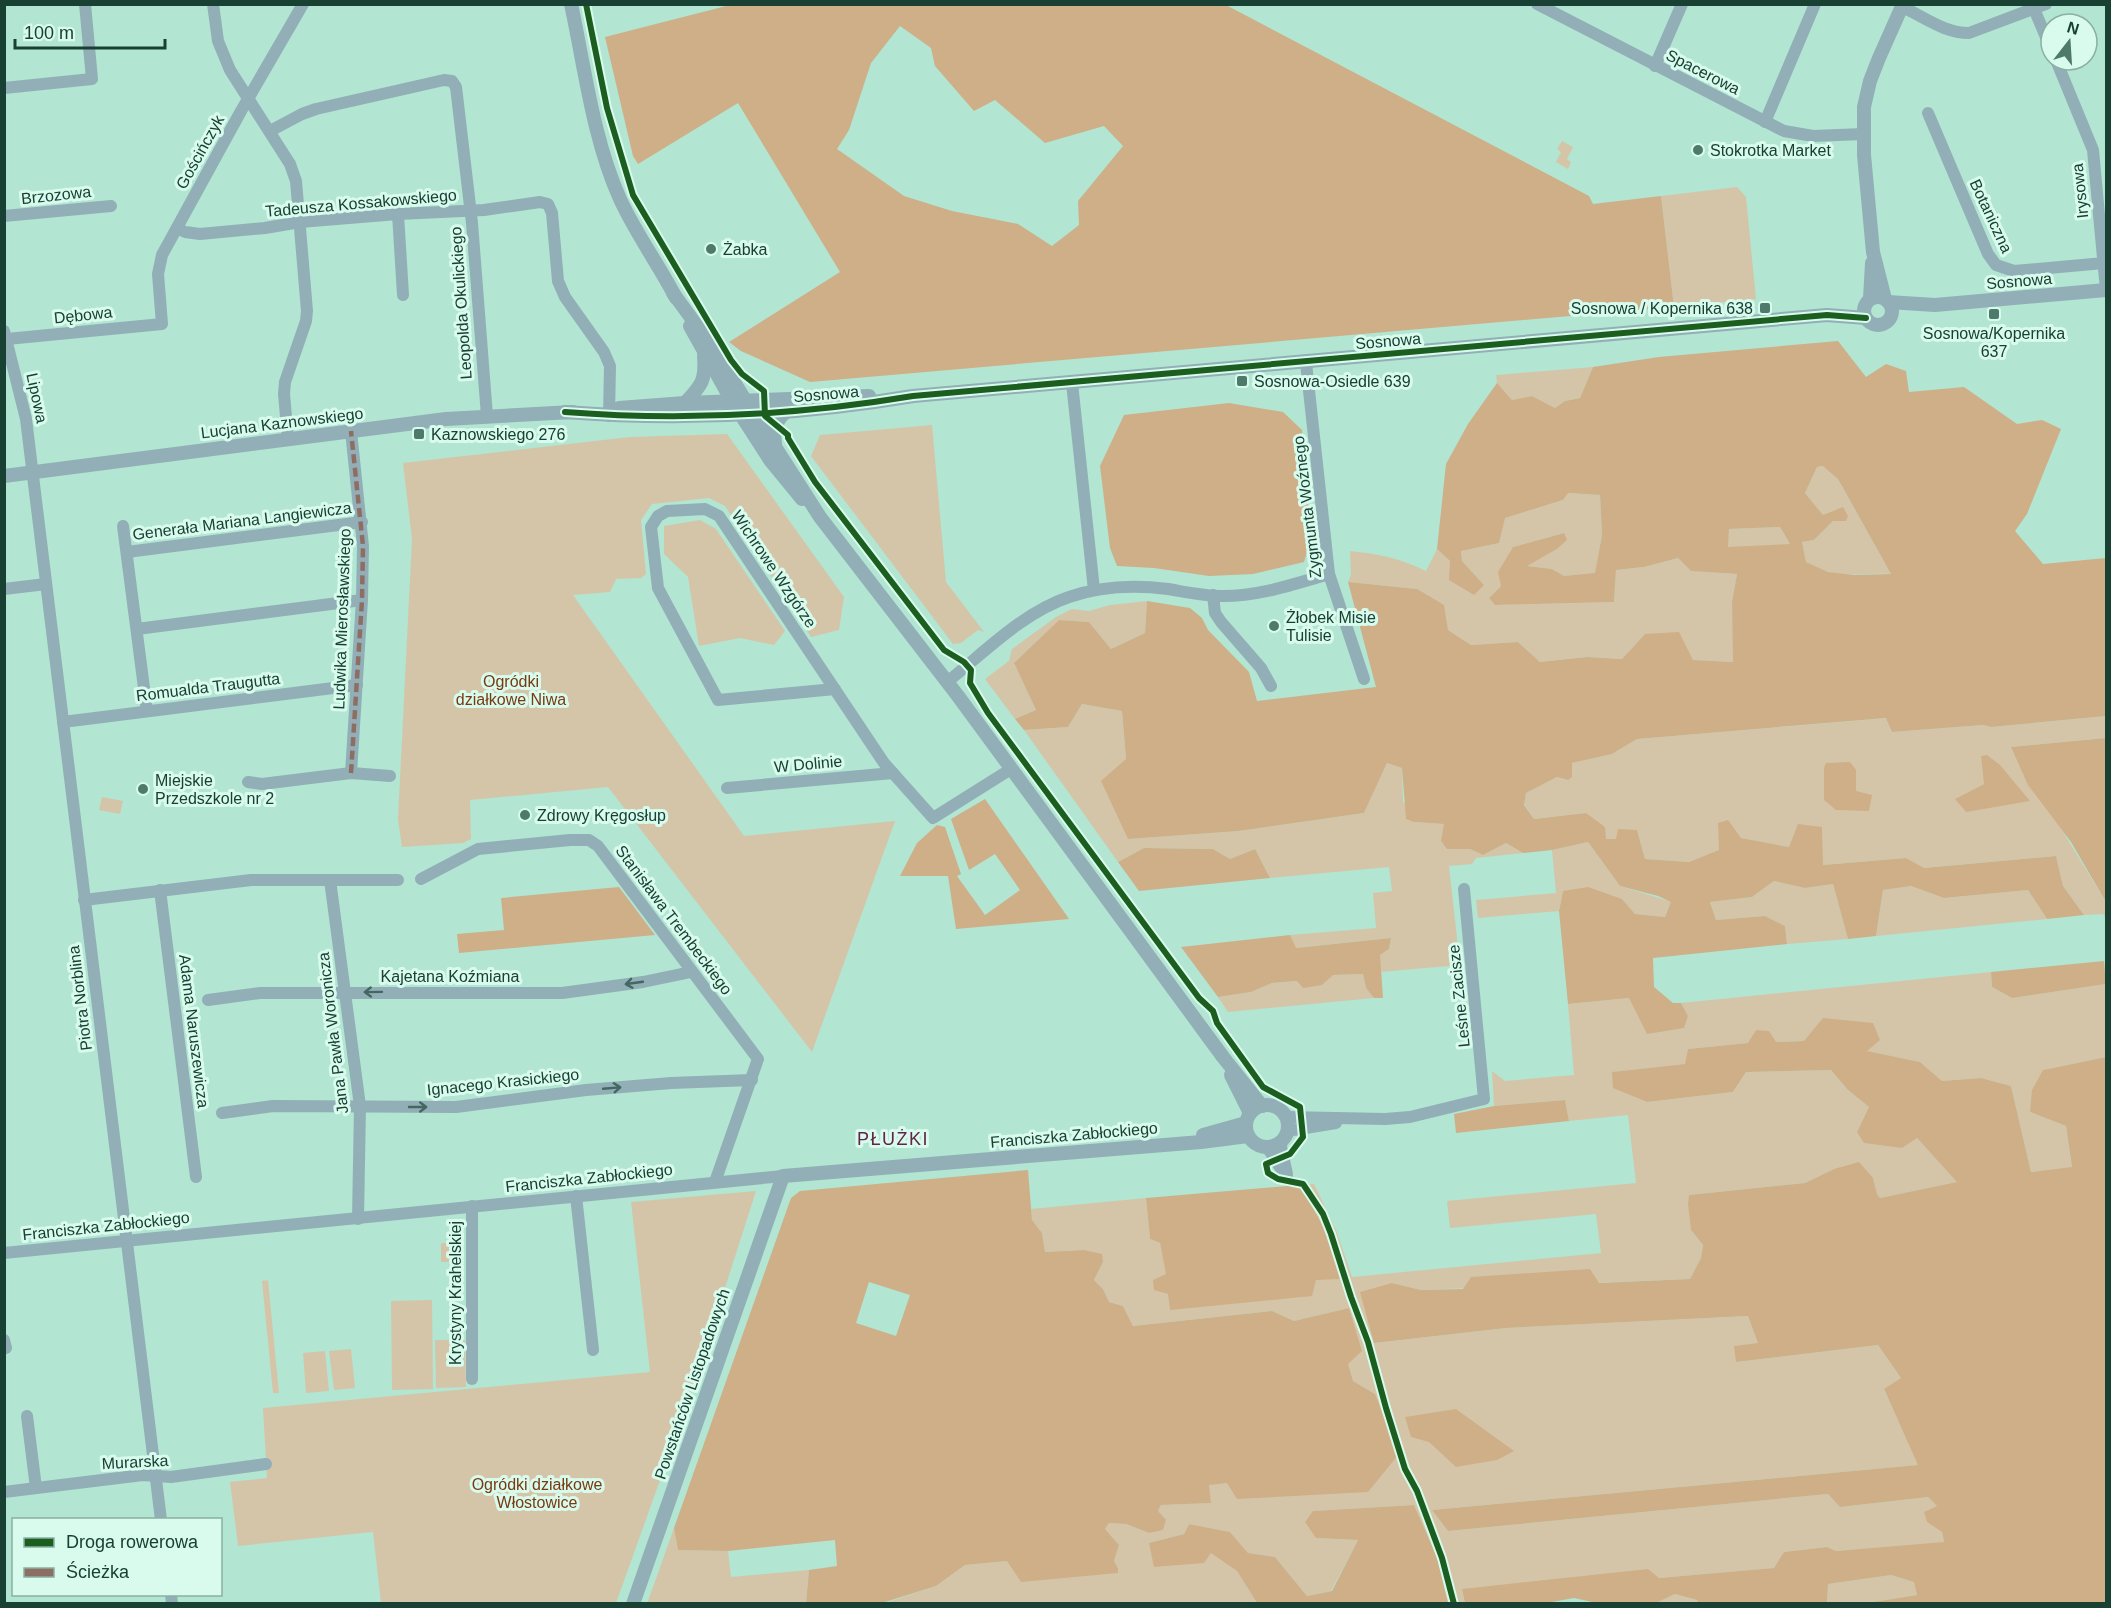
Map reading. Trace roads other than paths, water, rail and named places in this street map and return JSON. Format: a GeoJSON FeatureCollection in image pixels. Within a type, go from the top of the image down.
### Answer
{"type":"FeatureCollection","features":[{"type":"Feature","properties":{"kind":"street"},"geometry":{"type":"LineString","coordinates":[[4,88],[92,79],[85,4]]}},
{"type":"Feature","properties":{"kind":"street"},"geometry":{"type":"LineString","coordinates":[[213,4],[215,24],[230,70],[290,164],[296,181],[307,311],[306,321],[285,382],[288,439]]}},
{"type":"Feature","properties":{"kind":"street","name":"Gościńczyk"},"geometry":{"type":"LineString","coordinates":[[162,324],[158,267],[162,255],[303,4]]}},
{"type":"Feature","properties":{"kind":"street"},"geometry":{"type":"LineString","coordinates":[[571,4],[593,113],[611,175],[631,220],[673,293],[704,354],[742,407],[775,444],[820,517],[947,682],[1222,1057],[1262,1106],[1276,1107],[1280,1135],[1253,1142],[1222,1057]]}},
{"type":"Feature","properties":{"kind":"street","name":"Spacerowa"},"geometry":{"type":"LineString","coordinates":[[1537,4],[1784,131],[1806,136],[1863,134]]}},
{"type":"Feature","properties":{"kind":"street"},"geometry":{"type":"LineString","coordinates":[[1655,66],[1682,4]]}},
{"type":"Feature","properties":{"kind":"street"},"geometry":{"type":"LineString","coordinates":[[1765,122],[1815,4]]}},
{"type":"Feature","properties":{"kind":"street"},"geometry":{"type":"LineString","coordinates":[[1873,252],[1892,310],[1890,318],[1876,325],[1867,308],[1873,252],[1863,134],[1864,107],[1870,81],[1903,6],[1944,29],[1957,33],[1970,33],[2038,6]]}},
{"type":"Feature","properties":{"kind":"street","name":"Irysowa"},"geometry":{"type":"LineString","coordinates":[[2061,72],[2093,150],[2106,290]]}},
{"type":"Feature","properties":{"kind":"street","name":"Leopolda Okulickiego"},"geometry":{"type":"LineString","coordinates":[[270,131],[316,109],[444,80],[452,81],[456,87],[471,210],[487,417]]}},
{"type":"Feature","properties":{"kind":"street","name":"Botaniczna"},"geometry":{"type":"LineString","coordinates":[[1928,113],[1988,254],[1996,265],[2014,271],[2104,263]]}},
{"type":"Feature","properties":{"kind":"street","name":"Tadeusza Kossakowskiego"},"geometry":{"type":"LineString","coordinates":[[177,228],[185,232],[200,234],[300,222],[484,210],[540,202],[548,204],[552,213],[558,281],[564,297],[608,359],[610,412]]}},
{"type":"Feature","properties":{"kind":"street","name":"Brzozowa"},"geometry":{"type":"LineString","coordinates":[[4,216],[111,206]]}},
{"type":"Feature","properties":{"kind":"street"},"geometry":{"type":"LineString","coordinates":[[398,214],[403,295]]}},
{"type":"Feature","properties":{"kind":"street","name":"Sosnowa"},"geometry":{"type":"LineString","coordinates":[[1887,300],[1935,305],[2106,290]]}},
{"type":"Feature","properties":{"kind":"street"},"geometry":{"type":"LineString","coordinates":[[673,293],[713,348],[770,460],[792,489],[820,517]]}},
{"type":"Feature","properties":{"kind":"street"},"geometry":{"type":"LineString","coordinates":[[1867,308],[1878,297],[1887,300]]}},
{"type":"Feature","properties":{"kind":"street","name":"Sosnowa"},"geometry":{"type":"LineString","coordinates":[[1890,318],[1935,305]]}},
{"type":"Feature","properties":{"kind":"street","name":"Sosnowa"},"geometry":{"type":"LineString","coordinates":[[742,407],[913,396],[1306,363],[1827,315],[1867,308]]}},
{"type":"Feature","properties":{"kind":"street","name":"Dębowa"},"geometry":{"type":"LineString","coordinates":[[6,335],[162,324]]}},
{"type":"Feature","properties":{"kind":"street","name":"Lipowa"},"geometry":{"type":"LineString","coordinates":[[6,335],[24,408],[32,473]]}},
{"type":"Feature","properties":{"kind":"street"},"geometry":{"type":"LineString","coordinates":[[685,403],[702,384],[705,374],[704,354]]}},
{"type":"Feature","properties":{"kind":"street","name":"Zygmunta Woźnego"},"geometry":{"type":"LineString","coordinates":[[1306,363],[1329,574],[1364,679]]}},
{"type":"Feature","properties":{"kind":"street"},"geometry":{"type":"LineString","coordinates":[[1072,382],[1094,590]]}},
{"type":"Feature","properties":{"kind":"street","name":"Sosnowa"},"geometry":{"type":"LineString","coordinates":[[742,407],[788,411],[854,406],[913,396]]}},
{"type":"Feature","properties":{"kind":"street","name":"Lucjana Kaznowskiego"},"geometry":{"type":"LineString","coordinates":[[610,412],[685,403],[742,407]]}},
{"type":"Feature","properties":{"kind":"street","name":"Lucjana Kaznowskiego"},"geometry":{"type":"LineString","coordinates":[[4,476],[446,419],[565,412],[742,407]]}},
{"type":"Feature","properties":{"kind":"street"},"geometry":{"type":"LineString","coordinates":[[775,444],[776,426],[782,415],[788,411]]}},
{"type":"Feature","properties":{"kind":"street","name":"Ludwika Mierosławskiego"},"geometry":{"type":"LineString","coordinates":[[351,431],[362,522],[362,600],[351,772]]}},
{"type":"Feature","properties":{"kind":"street","name":"Piotra Norblina"},"geometry":{"type":"LineString","coordinates":[[32,473],[161,1518]]}},
{"type":"Feature","properties":{"kind":"street","name":"Wichrowe Wzgórze"},"geometry":{"type":"LineString","coordinates":[[835,689],[718,700],[658,588],[651,527],[658,516],[667,511],[705,509],[719,516],[835,689],[884,763],[933,818],[1011,769]]}},
{"type":"Feature","properties":{"kind":"street","name":"Generała Mariana Langiewicza"},"geometry":{"type":"LineString","coordinates":[[127,552],[362,522]]}},
{"type":"Feature","properties":{"kind":"street"},"geometry":{"type":"LineString","coordinates":[[123,526],[147,711]]}},
{"type":"Feature","properties":{"kind":"street"},"geometry":{"type":"LineString","coordinates":[[947,682],[1018,625],[1034,614],[1069,597],[1094,590],[1141,586],[1213,595],[1245,596],[1329,574]]}},
{"type":"Feature","properties":{"kind":"street"},"geometry":{"type":"LineString","coordinates":[[4,589],[46,584]]}},
{"type":"Feature","properties":{"kind":"street"},"geometry":{"type":"LineString","coordinates":[[1213,595],[1215,613],[1261,668],[1271,686]]}},
{"type":"Feature","properties":{"kind":"street"},"geometry":{"type":"LineString","coordinates":[[137,629],[362,600]]}},
{"type":"Feature","properties":{"kind":"street","name":"Romualda Traugutta"},"geometry":{"type":"LineString","coordinates":[[63,722],[357,685]]}},
{"type":"Feature","properties":{"kind":"street"},"geometry":{"type":"LineString","coordinates":[[248,782],[262,784],[351,772],[390,776]]}},
{"type":"Feature","properties":{"kind":"street","name":"W Dolinie"},"geometry":{"type":"LineString","coordinates":[[727,788],[893,773]]}},
{"type":"Feature","properties":{"kind":"street","name":"Stanisława Trembeckiego"},"geometry":{"type":"LineString","coordinates":[[421,879],[478,849],[589,840],[598,846],[755,1054],[757,1065],[715,1182]]}},
{"type":"Feature","properties":{"kind":"street"},"geometry":{"type":"LineString","coordinates":[[84,900],[251,880],[398,880]]}},
{"type":"Feature","properties":{"kind":"street","name":"Jana Pawła Woronicza"},"geometry":{"type":"LineString","coordinates":[[330,880],[360,1106],[358,1218]]}},
{"type":"Feature","properties":{"kind":"street","name":"Leśne Zacisze"},"geometry":{"type":"LineString","coordinates":[[1280,1135],[1354,1119],[1410,1117],[1484,1099],[1464,889]]}},
{"type":"Feature","properties":{"kind":"street","name":"Adama Naruszewicza"},"geometry":{"type":"LineString","coordinates":[[160,890],[196,1177]]}},
{"type":"Feature","properties":{"kind":"street","name":"Kajetana Koźmiana"},"geometry":{"type":"LineString","coordinates":[[208,1000],[260,993],[562,993],[643,982],[691,972]]}},
{"type":"Feature","properties":{"kind":"street","name":"Ignacego Krasickiego"},"geometry":{"type":"LineString","coordinates":[[222,1113],[273,1106],[456,1107],[650,1084],[752,1080]]}},
{"type":"Feature","properties":{"kind":"street","name":"Franciszka Zabłockiego"},"geometry":{"type":"LineString","coordinates":[[4,1252],[715,1182],[1178,1143],[1248,1124],[1262,1106]]}},
{"type":"Feature","properties":{"kind":"street","name":"Powstańców Listopadowych"},"geometry":{"type":"LineString","coordinates":[[633,1604],[783,1176]]}},
{"type":"Feature","properties":{"kind":"street"},"geometry":{"type":"LineString","coordinates":[[576,1196],[593,1350]]}},
{"type":"Feature","properties":{"kind":"street","name":"Krystyny Krahelskiej"},"geometry":{"type":"LineString","coordinates":[[472,1206],[472,1379]]}},
{"type":"Feature","properties":{"kind":"street"},"geometry":{"type":"LineString","coordinates":[[27,1416],[36,1488]]}},
{"type":"Feature","properties":{"kind":"street","name":"Murarska"},"geometry":{"type":"LineString","coordinates":[[4,1492],[142,1475],[171,1477],[266,1464]]}},
{"type":"Feature","properties":{"kind":"place","name":"Stokrotka Market"},"geometry":{"type":"Point","coordinates":[1698,150]}},
{"type":"Feature","properties":{"kind":"place","name":"Żabka"},"geometry":{"type":"Point","coordinates":[711,249]}},
{"type":"Feature","properties":{"kind":"place","name":"Sosnowa / Kopernika 638"},"geometry":{"type":"Point","coordinates":[1765,308]}},
{"type":"Feature","properties":{"kind":"place","name":"Sosnowa/Kopernika 637"},"geometry":{"type":"Point","coordinates":[1994,314]}},
{"type":"Feature","properties":{"kind":"place","name":"Sosnowa-Osiedle 639"},"geometry":{"type":"Point","coordinates":[1242,381]}},
{"type":"Feature","properties":{"kind":"place","name":"Kaznowskiego 276"},"geometry":{"type":"Point","coordinates":[419,434]}},
{"type":"Feature","properties":{"kind":"place","name":"Żłobek Misie Tulisie"},"geometry":{"type":"Point","coordinates":[1274,626]}},
{"type":"Feature","properties":{"kind":"place","name":"Miejskie Przedszkole nr 2"},"geometry":{"type":"Point","coordinates":[143,789]}},
{"type":"Feature","properties":{"kind":"place","name":"Zdrowy Kręgosłup"},"geometry":{"type":"Point","coordinates":[525,815]}},
{"type":"Feature","properties":{"kind":"district","name":"PŁUŻKI"},"geometry":{"type":"Point","coordinates":[893,1139]}},
{"type":"Feature","properties":{"kind":"park label","name":"Ogródki działkowe Niwa"},"geometry":{"type":"Point","coordinates":[511,690]}},
{"type":"Feature","properties":{"kind":"park label","name":"Ogródki działkowe Włostowice"},"geometry":{"type":"Point","coordinates":[537,1493]}}]}
